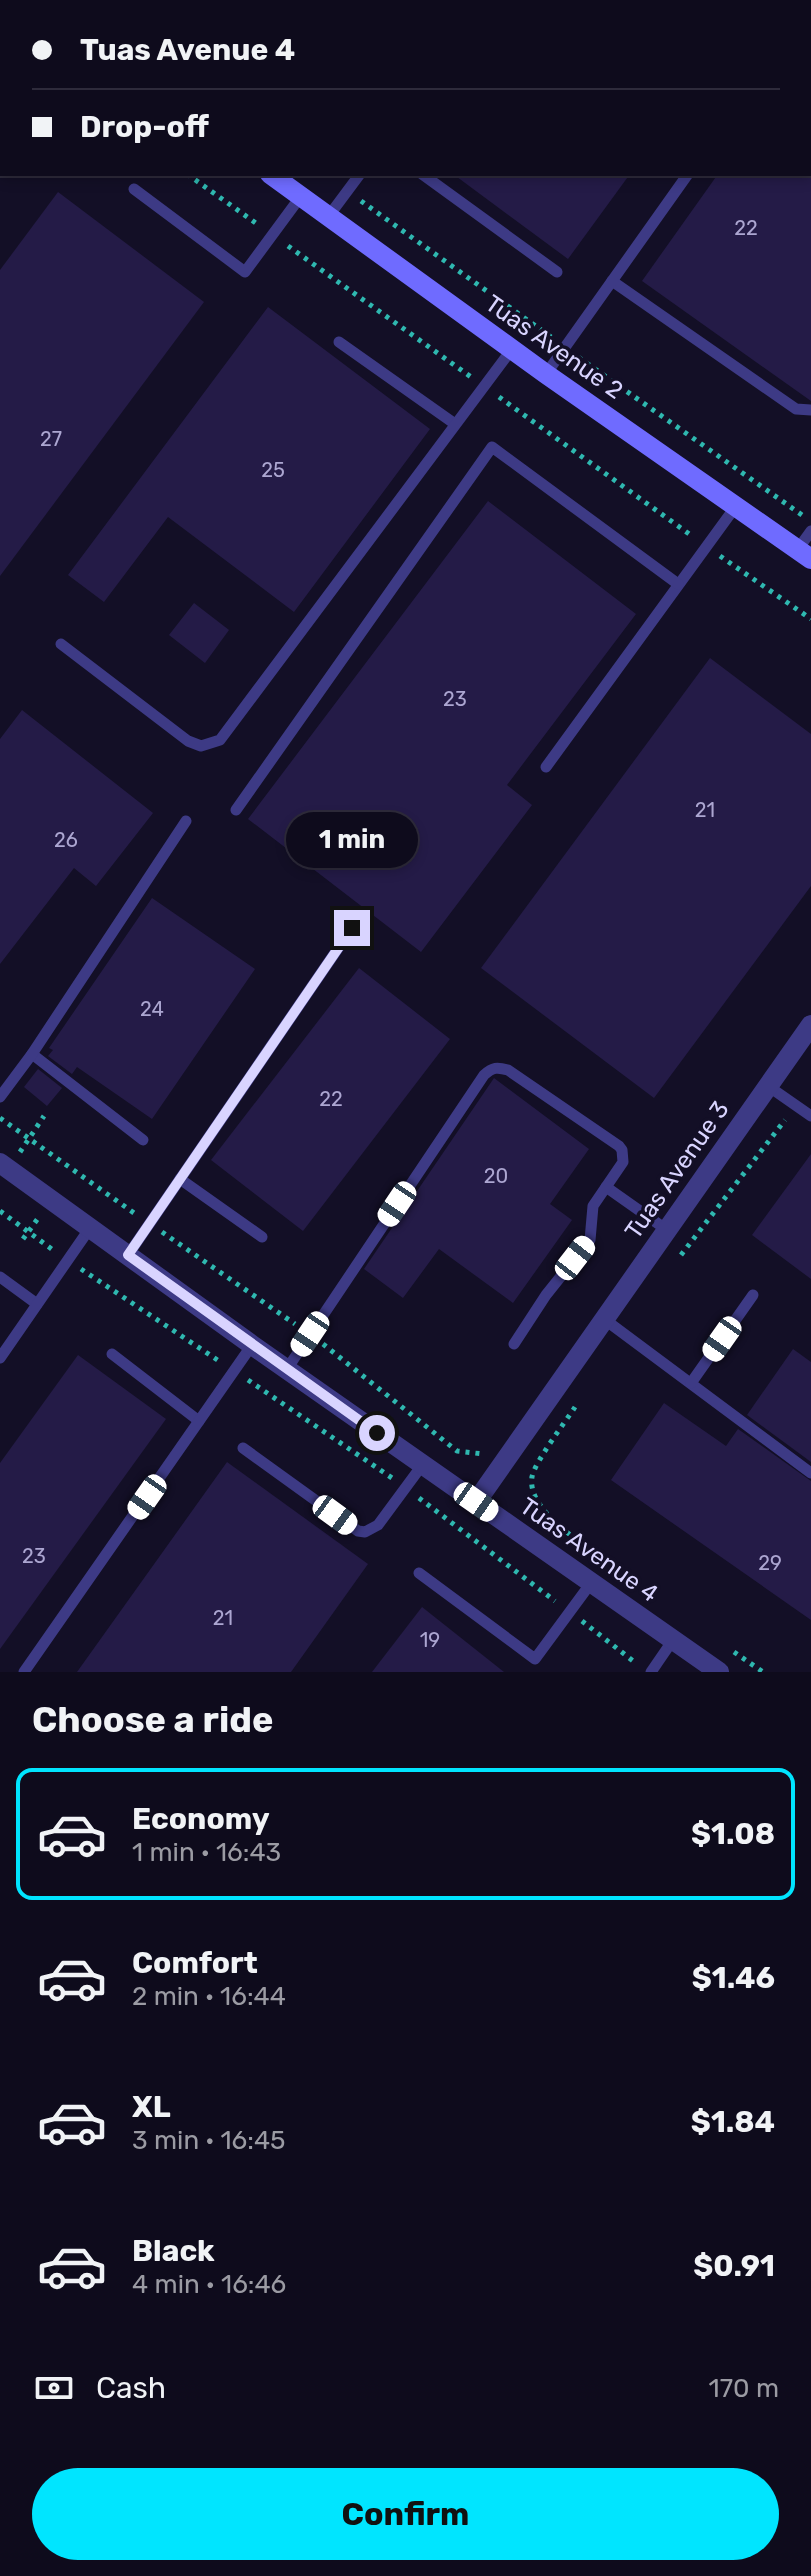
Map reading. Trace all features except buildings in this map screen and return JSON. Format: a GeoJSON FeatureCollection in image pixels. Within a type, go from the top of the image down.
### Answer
{"type":"FeatureCollection","features":[{"type":"Feature","properties":{"kind":"street","name":"Tuas Avenue 2"},"geometry":{"type":"LineString","coordinates":[[273,176],[546,374],[804,554]]}},
{"type":"Feature","properties":{"kind":"street","name":"Tuas Avenue 3"},"geometry":{"type":"LineString","coordinates":[[476,1502],[768,1086],[805,1048],[811,1025]]}},
{"type":"Feature","properties":{"kind":"street","name":"Tuas Avenue 4"},"geometry":{"type":"LineString","coordinates":[[4,1166],[252,1345],[719,1672]]}},
{"type":"Feature","properties":{"kind":"lane"},"geometry":{"type":"LineString","coordinates":[[328,217],[359,176]]}},
{"type":"Feature","properties":{"kind":"lane"},"geometry":{"type":"LineString","coordinates":[[425,176],[557,272]]}},
{"type":"Feature","properties":{"kind":"lane"},"geometry":{"type":"LineString","coordinates":[[546,374],[687,176]]}},
{"type":"Feature","properties":{"kind":"lane"},"geometry":{"type":"LineString","coordinates":[[134,189],[245,272],[301,196]]}},
{"type":"Feature","properties":{"kind":"lane"},"geometry":{"type":"LineString","coordinates":[[612,281],[796,409],[811,410]]}},
{"type":"Feature","properties":{"kind":"lane"},"geometry":{"type":"LineString","coordinates":[[339,342],[455,424]]}},
{"type":"Feature","properties":{"kind":"lane"},"geometry":{"type":"LineString","coordinates":[[61,644],[188,741],[201,746],[220,740],[512,349]]}},
{"type":"Feature","properties":{"kind":"lane"},"geometry":{"type":"LineString","coordinates":[[236,810],[492,447],[678,584]]}},
{"type":"Feature","properties":{"kind":"lane"},"geometry":{"type":"LineString","coordinates":[[546,767],[736,506]]}},
{"type":"Feature","properties":{"kind":"lane"},"geometry":{"type":"LineString","coordinates":[[804,554],[811,531]]}},
{"type":"Feature","properties":{"kind":"lane"},"geometry":{"type":"LineString","coordinates":[[0,1097],[32,1054],[186,821]]}},
{"type":"Feature","properties":{"kind":"lane"},"geometry":{"type":"LineString","coordinates":[[128,1255],[352,928]]}},
{"type":"Feature","properties":{"kind":"lane"},"geometry":{"type":"LineString","coordinates":[[32,1054],[143,1140]]}},
{"type":"Feature","properties":{"kind":"lane"},"geometry":{"type":"LineString","coordinates":[[287,1369],[491,1068],[508,1070],[619,1146],[623,1162],[592,1210],[590,1240],[546,1295],[514,1344]]}},
{"type":"Feature","properties":{"kind":"lane"},"geometry":{"type":"LineString","coordinates":[[768,1086],[811,1116]]}},
{"type":"Feature","properties":{"kind":"lane"},"geometry":{"type":"LineString","coordinates":[[180,1179],[262,1237]]}},
{"type":"Feature","properties":{"kind":"lane"},"geometry":{"type":"LineString","coordinates":[[606,1187],[667,1230]]}},
{"type":"Feature","properties":{"kind":"lane"},"geometry":{"type":"LineString","coordinates":[[0,1358],[90,1228]]}},
{"type":"Feature","properties":{"kind":"lane"},"geometry":{"type":"LineString","coordinates":[[0,1277],[37,1304]]}},
{"type":"Feature","properties":{"kind":"lane"},"geometry":{"type":"LineString","coordinates":[[691,1383],[753,1295]]}},
{"type":"Feature","properties":{"kind":"lane"},"geometry":{"type":"LineString","coordinates":[[604,1319],[811,1473]]}},
{"type":"Feature","properties":{"kind":"lane"},"geometry":{"type":"LineString","coordinates":[[24,1672],[252,1345]]}},
{"type":"Feature","properties":{"kind":"lane"},"geometry":{"type":"LineString","coordinates":[[112,1354],[199,1421]]}},
{"type":"Feature","properties":{"kind":"lane"},"geometry":{"type":"LineString","coordinates":[[243,1448],[358,1531],[365,1532],[378,1525],[423,1464]]}},
{"type":"Feature","properties":{"kind":"lane"},"geometry":{"type":"LineString","coordinates":[[419,1573],[535,1659],[591,1583]]}},
{"type":"Feature","properties":{"kind":"lane"},"geometry":{"type":"LineString","coordinates":[[649,1672],[673,1640]]}},
{"type":"Feature","properties":{"kind":"path"},"geometry":{"type":"LineString","coordinates":[[680,1257],[796,1106]]}},
{"type":"Feature","properties":{"kind":"path"},"geometry":{"type":"LineString","coordinates":[[4,1166],[44,1116]]}},
{"type":"Feature","properties":{"kind":"path"},"geometry":{"type":"LineString","coordinates":[[0,1118],[310,1334],[457,1451],[481,1453]]}},
{"type":"Feature","properties":{"kind":"path"},"geometry":{"type":"LineString","coordinates":[[0,1211],[67,1260],[406,1487],[649,1672]]}},
{"type":"Feature","properties":{"kind":"path"},"geometry":{"type":"LineString","coordinates":[[581,1397],[532,1475],[533,1490],[555,1525],[594,1552]]}},
{"type":"Feature","properties":{"kind":"path"},"geometry":{"type":"LineString","coordinates":[[724,1644],[763,1672]]}},
{"type":"Feature","properties":{"kind":"route"},"geometry":{"type":"LineString","coordinates":[[352,928],[128,1255],[377,1433]]}}]}
